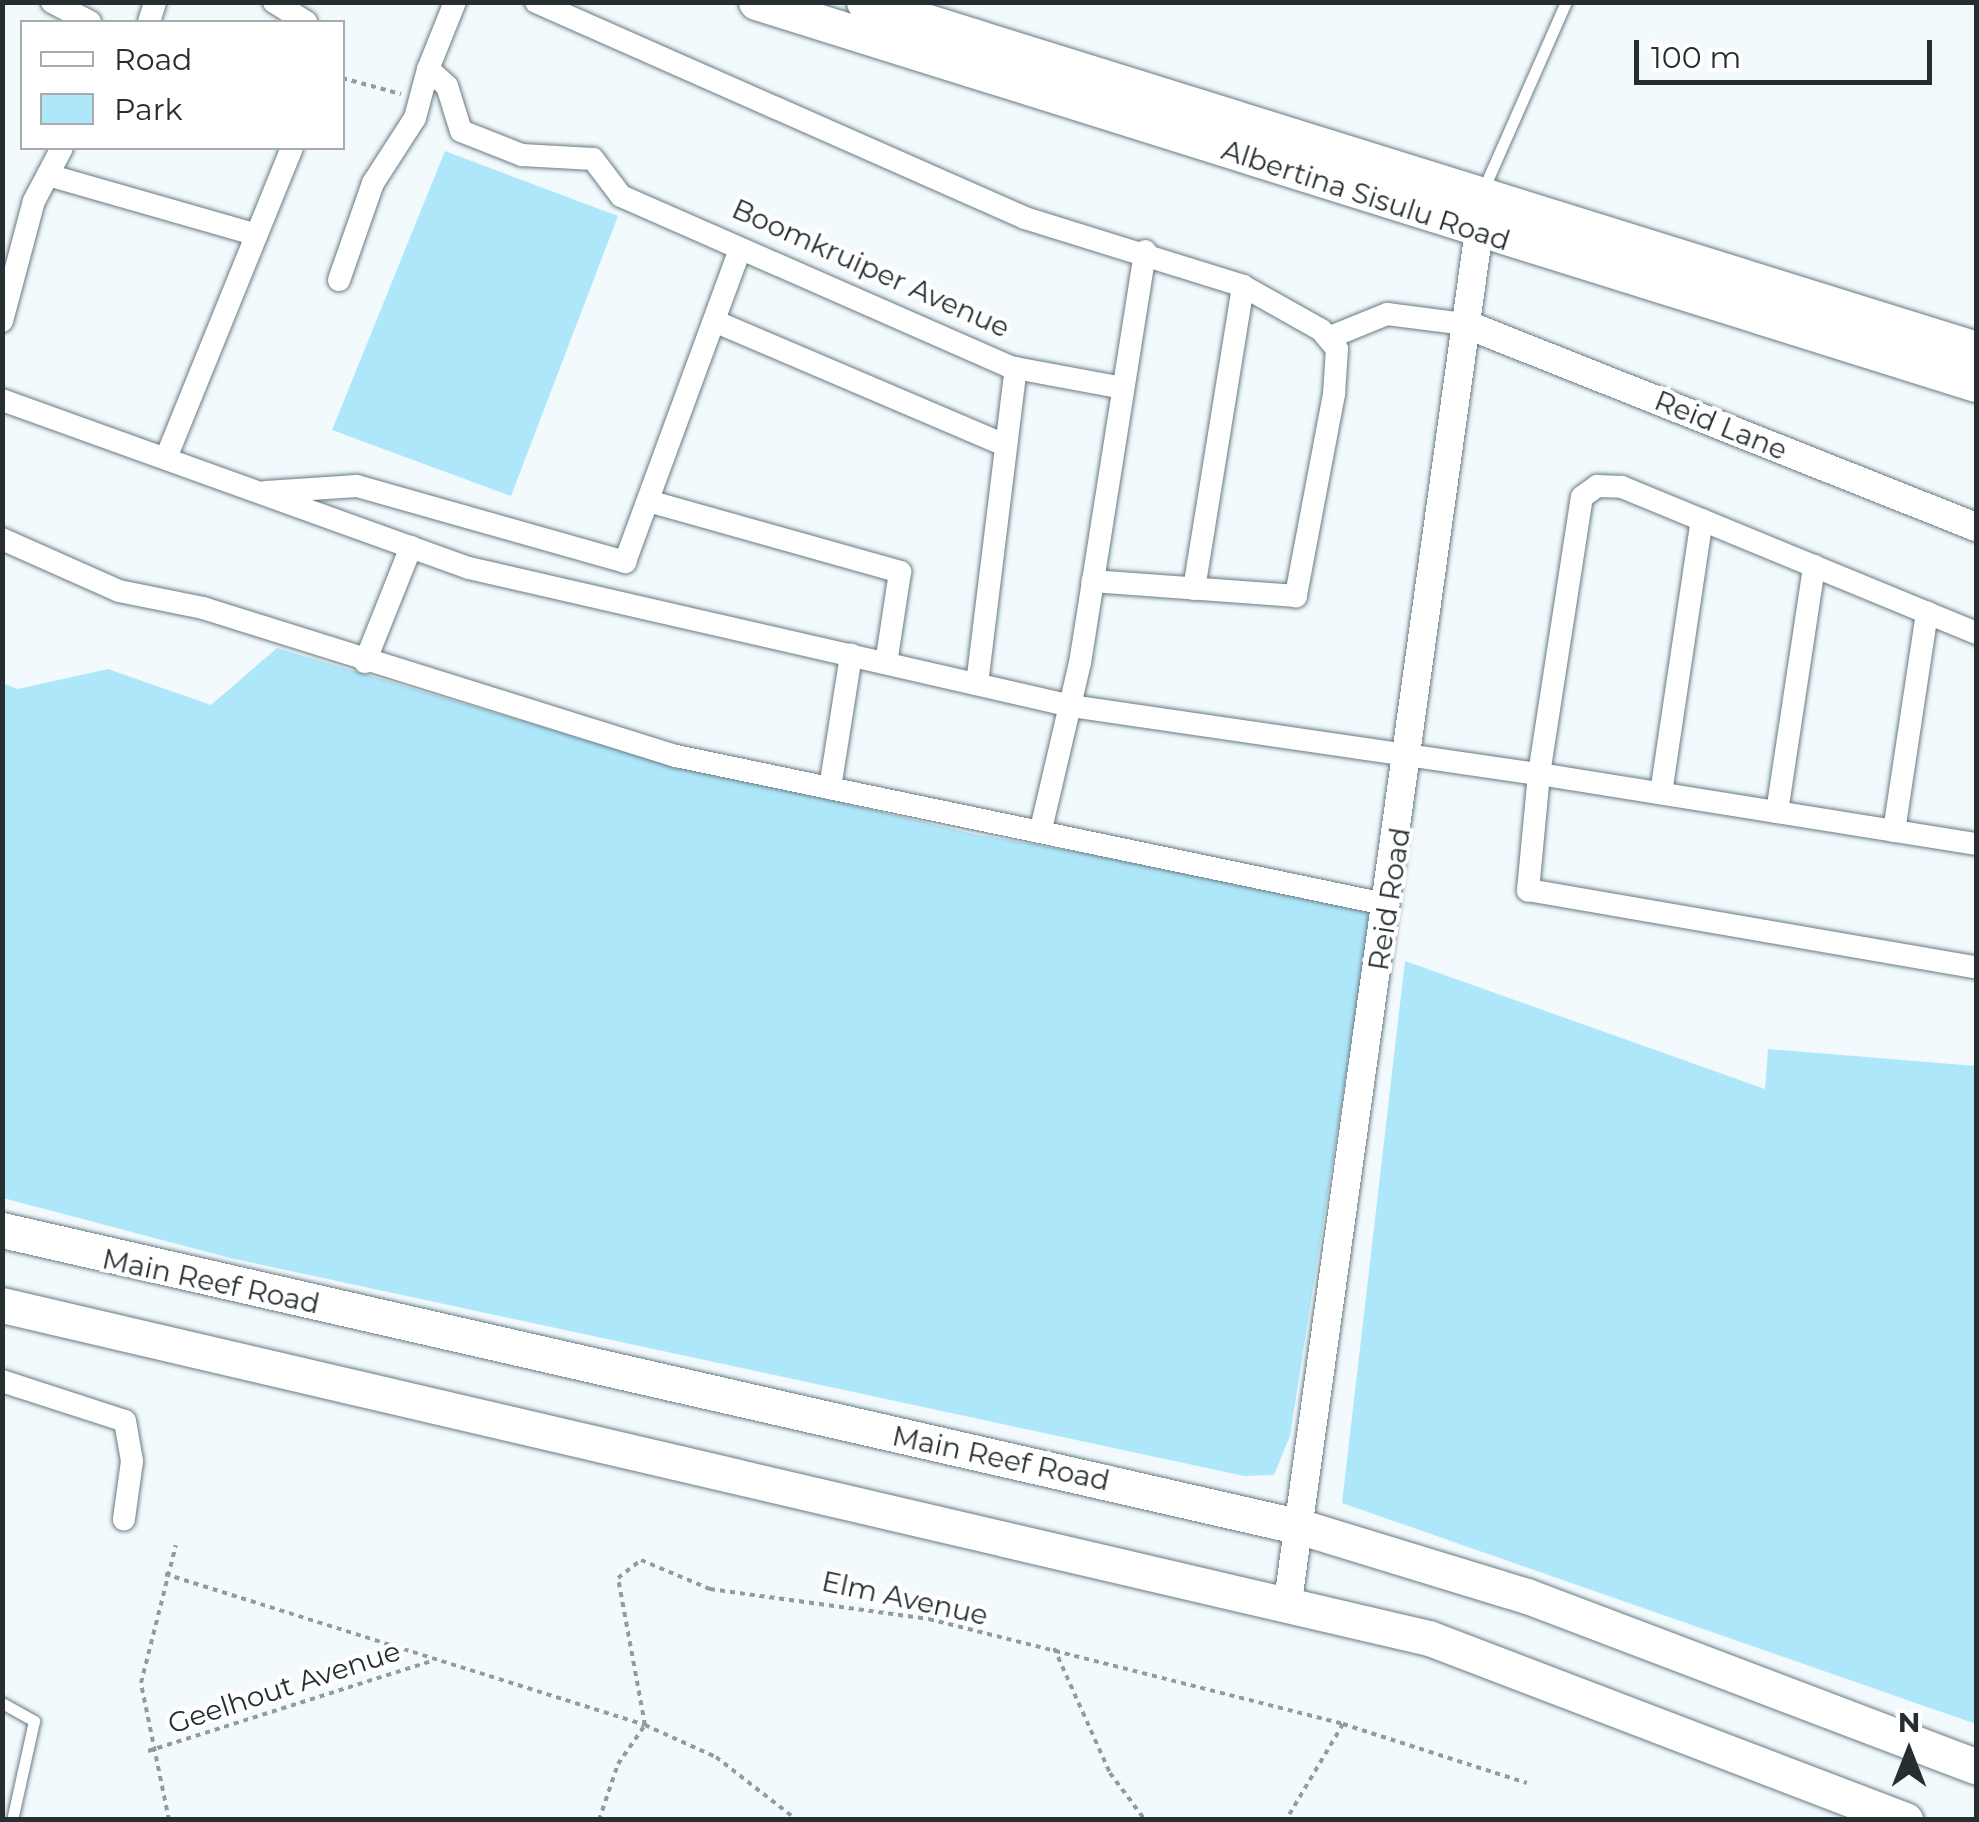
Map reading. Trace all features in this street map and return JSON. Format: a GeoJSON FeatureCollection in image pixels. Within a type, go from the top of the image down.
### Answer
{"type":"FeatureCollection","features":[{"type":"Feature","properties":{"kind":"main road","name":"Albertina Sisulu Road"},"geometry":{"type":"LineString","coordinates":[[756,2],[1481,214],[1976,349]]}},
{"type":"Feature","properties":{"kind":"main road","name":"Albertina Sisulu Road"},"geometry":{"type":"LineString","coordinates":[[864,2],[1976,384]]}},
{"type":"Feature","properties":{"kind":"main road","name":"Main Reef Road"},"geometry":{"type":"LineString","coordinates":[[2,1230],[1301,1527],[1527,1596],[1976,1767]]}},
{"type":"Feature","properties":{"kind":"main road"},"geometry":{"type":"LineString","coordinates":[[2,1305],[1288,1600],[1573,1686],[1906,1820]]}},
{"type":"Feature","properties":{"kind":"street"},"geometry":{"type":"LineString","coordinates":[[52,2],[86,20]]}},
{"type":"Feature","properties":{"kind":"street"},"geometry":{"type":"LineString","coordinates":[[274,2],[303,20]]}},
{"type":"Feature","properties":{"kind":"street"},"geometry":{"type":"LineString","coordinates":[[340,280],[373,183],[420,99],[455,2]]}},
{"type":"Feature","properties":{"kind":"street"},"geometry":{"type":"LineString","coordinates":[[536,2],[1026,218],[1243,286],[1328,338],[1337,349],[1334,394],[1296,596],[1093,581]]}},
{"type":"Feature","properties":{"kind":"street"},"geometry":{"type":"LineString","coordinates":[[428,69],[447,86],[461,131],[522,155],[593,159],[621,196],[740,250],[1016,368],[1123,388]]}},
{"type":"Feature","properties":{"kind":"street"},"geometry":{"type":"LineString","coordinates":[[2,320],[48,175],[61,150]]}},
{"type":"Feature","properties":{"kind":"street"},"geometry":{"type":"LineString","coordinates":[[166,458],[291,150]]}},
{"type":"Feature","properties":{"kind":"street"},"geometry":{"type":"LineString","coordinates":[[48,175],[254,234]]}},
{"type":"Feature","properties":{"kind":"street","name":"Reid Road"},"geometry":{"type":"LineString","coordinates":[[1288,1600],[1411,757],[1481,214]]}},
{"type":"Feature","properties":{"kind":"street"},"geometry":{"type":"LineString","coordinates":[[258,493],[357,486],[613,564],[626,562],[740,250]]}},
{"type":"Feature","properties":{"kind":"street"},"geometry":{"type":"LineString","coordinates":[[1041,829],[1071,706],[1144,252]]}},
{"type":"Feature","properties":{"kind":"street"},"geometry":{"type":"LineString","coordinates":[[1194,589],[1243,286]]}},
{"type":"Feature","properties":{"kind":"street"},"geometry":{"type":"LineString","coordinates":[[1328,338],[1386,314],[1466,324]]}},
{"type":"Feature","properties":{"kind":"street"},"geometry":{"type":"LineString","coordinates":[[714,321],[1002,444]]}},
{"type":"Feature","properties":{"kind":"street","name":"Reid Lane"},"geometry":{"type":"LineString","coordinates":[[1466,324],[1976,527]]}},
{"type":"Feature","properties":{"kind":"street"},"geometry":{"type":"LineString","coordinates":[[977,684],[1002,444],[1016,368]]}},
{"type":"Feature","properties":{"kind":"street"},"geometry":{"type":"LineString","coordinates":[[2,400],[411,547],[1071,706],[1540,774],[1976,844]]}},
{"type":"Feature","properties":{"kind":"street"},"geometry":{"type":"LineString","coordinates":[[1976,632],[1622,487],[1597,486],[1582,497],[1540,774],[1528,890],[1541,898],[1976,967]]}},
{"type":"Feature","properties":{"kind":"street"},"geometry":{"type":"LineString","coordinates":[[648,501],[900,572],[886,663]]}},
{"type":"Feature","properties":{"kind":"street"},"geometry":{"type":"LineString","coordinates":[[1661,793],[1702,520]]}},
{"type":"Feature","properties":{"kind":"street"},"geometry":{"type":"LineString","coordinates":[[2,538],[118,592],[203,608],[365,662],[676,756],[1080,847],[1389,905]]}},
{"type":"Feature","properties":{"kind":"street"},"geometry":{"type":"LineString","coordinates":[[365,662],[411,547]]}},
{"type":"Feature","properties":{"kind":"street"},"geometry":{"type":"LineString","coordinates":[[1777,812],[1814,566]]}},
{"type":"Feature","properties":{"kind":"street"},"geometry":{"type":"LineString","coordinates":[[1894,831],[1928,612]]}},
{"type":"Feature","properties":{"kind":"street"},"geometry":{"type":"LineString","coordinates":[[830,788],[851,655]]}},
{"type":"Feature","properties":{"kind":"street"},"geometry":{"type":"LineString","coordinates":[[2,1381],[125,1421],[132,1461],[124,1519]]}},
{"type":"Feature","properties":{"kind":"lane"},"geometry":{"type":"LineString","coordinates":[[1481,214],[1485,174],[1566,2]]}},
{"type":"Feature","properties":{"kind":"lane"},"geometry":{"type":"LineString","coordinates":[[2,1704],[34,1721],[12,1820]]}},
{"type":"Feature","properties":{"kind":"path"},"geometry":{"type":"LineString","coordinates":[[345,79],[420,99]]}},
{"type":"Feature","properties":{"kind":"path"},"geometry":{"type":"LineString","coordinates":[[169,1820],[148,1751],[141,1683],[165,1574],[176,1545]]}},
{"type":"Feature","properties":{"kind":"path","name":"Elm Avenue"},"geometry":{"type":"LineString","coordinates":[[645,1725],[618,1578],[641,1560],[710,1588],[804,1596],[1054,1648],[1343,1724],[1528,1784]]}},
{"type":"Feature","properties":{"kind":"path"},"geometry":{"type":"LineString","coordinates":[[165,1574],[432,1662],[645,1725],[716,1757],[797,1820]]}},
{"type":"Feature","properties":{"kind":"path"},"geometry":{"type":"LineString","coordinates":[[1054,1648],[1110,1773],[1145,1820]]}},
{"type":"Feature","properties":{"kind":"path","name":"Geelhout Avenue"},"geometry":{"type":"LineString","coordinates":[[148,1751],[432,1662]]}},
{"type":"Feature","properties":{"kind":"path"},"geometry":{"type":"LineString","coordinates":[[1286,1820],[1343,1724]]}},
{"type":"Feature","properties":{"kind":"path"},"geometry":{"type":"LineString","coordinates":[[599,1820],[618,1764],[645,1725]]}},
{"type":"Feature","properties":{"kind":"green space"},"geometry":{"type":"Polygon","coordinates":[[[445,151],[618,216],[511,496],[332,430],[445,151]]]}},
{"type":"Feature","properties":{"kind":"green space"},"geometry":{"type":"Polygon","coordinates":[[[277,648],[626,752],[974,834],[1373,903],[1290,1436],[1274,1475],[1244,1476],[230,1258],[3,1198],[2,683],[18,689],[108,669],[211,705],[277,648]]]}},
{"type":"Feature","properties":{"kind":"green space"},"geometry":{"type":"Polygon","coordinates":[[[1405,961],[1765,1089],[1768,1049],[1976,1066],[1976,1724],[1342,1503],[1405,961]]]}}]}
